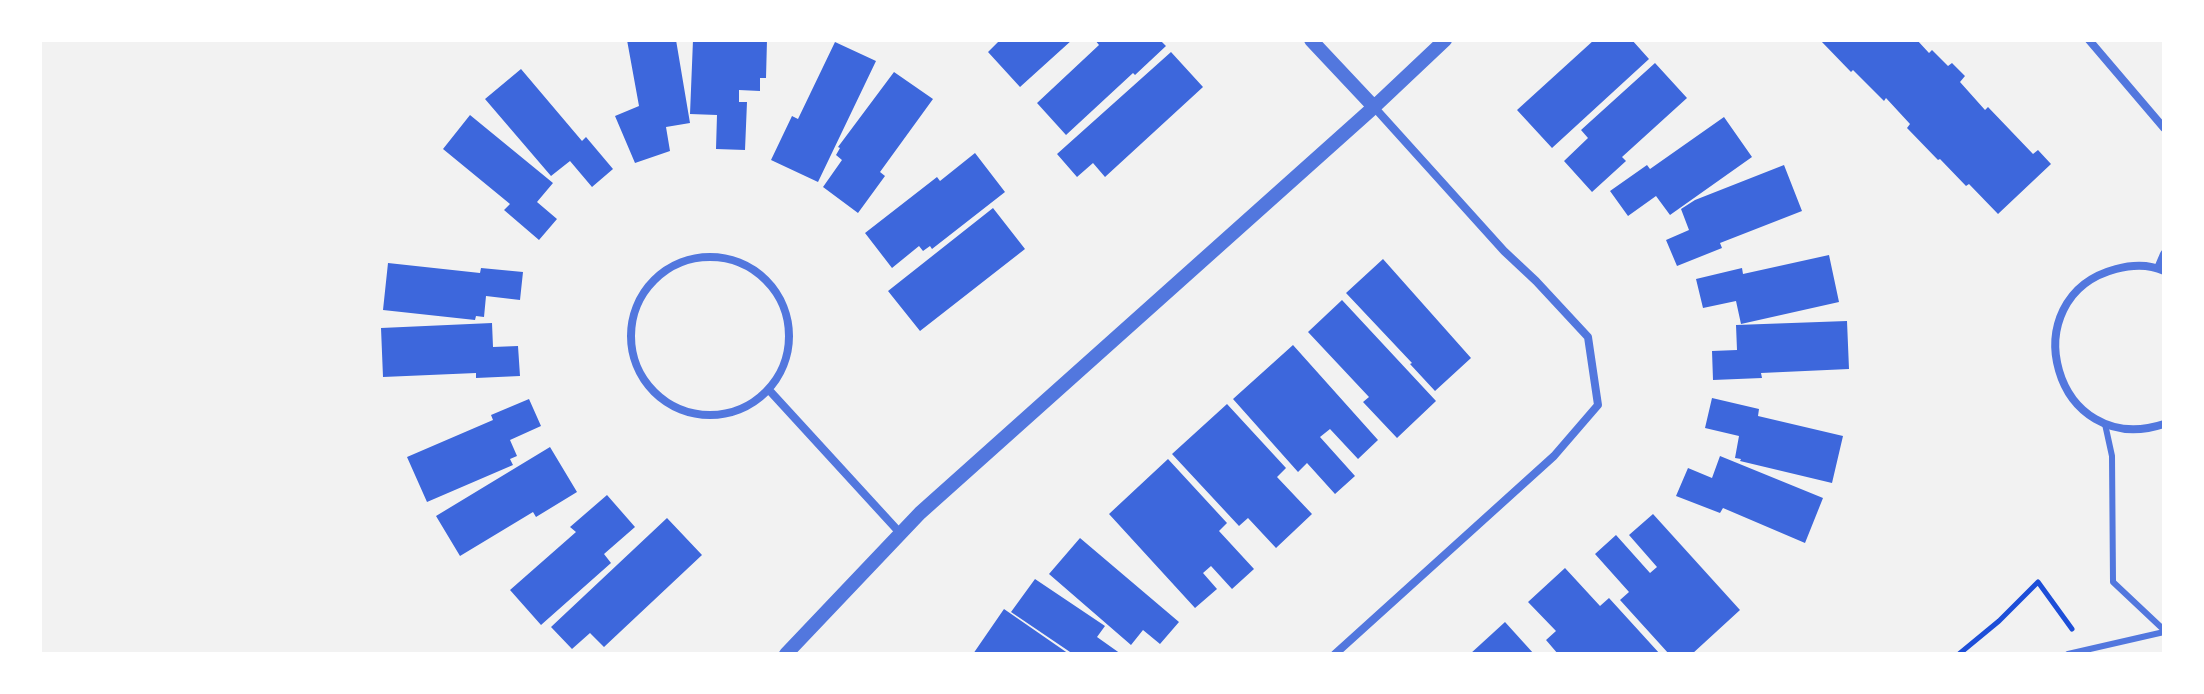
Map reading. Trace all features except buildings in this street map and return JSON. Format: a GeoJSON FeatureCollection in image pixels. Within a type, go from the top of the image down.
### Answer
{"type":"FeatureCollection","features":[{"type":"Feature","properties":{"kind":"street"},"geometry":{"type":"LineString","coordinates":[[1311,40],[1504,251],[1588,337],[1598,405],[1554,456],[1335,654]]}},
{"type":"Feature","properties":{"kind":"street"},"geometry":{"type":"LineString","coordinates":[[786,654],[920,513],[1445,40]]}},
{"type":"Feature","properties":{"kind":"street"},"geometry":{"type":"LineString","coordinates":[[2089,40],[2164,128]]}},
{"type":"Feature","properties":{"kind":"street"},"geometry":{"type":"LineString","coordinates":[[2164,254],[2161,270],[2131,266],[2104,272],[2081,287],[2064,309],[2056,335],[2055,362],[2065,388],[2082,410],[2105,424],[2126,430],[2150,429],[2164,424]]}},
{"type":"Feature","properties":{"kind":"street"},"geometry":{"type":"LineString","coordinates":[[708,256],[734,260],[758,272],[776,291],[786,315],[789,342],[783,368],[769,390],[748,406],[723,415],[697,415],[673,407],[652,391],[637,370],[630,344],[633,318],[643,294],[660,274],[682,261],[708,256]]}},
{"type":"Feature","properties":{"kind":"street"},"geometry":{"type":"LineString","coordinates":[[769,390],[901,534]]}},
{"type":"Feature","properties":{"kind":"lane"},"geometry":{"type":"LineString","coordinates":[[2105,424],[2112,456],[2113,582],[2164,631]]}},
{"type":"Feature","properties":{"kind":"lane"},"geometry":{"type":"LineString","coordinates":[[2068,654],[2164,631]]}},
{"type":"Feature","properties":{"kind":"path"},"geometry":{"type":"LineString","coordinates":[[1959,654],[1999,621],[2038,582],[2086,650]]}}]}
